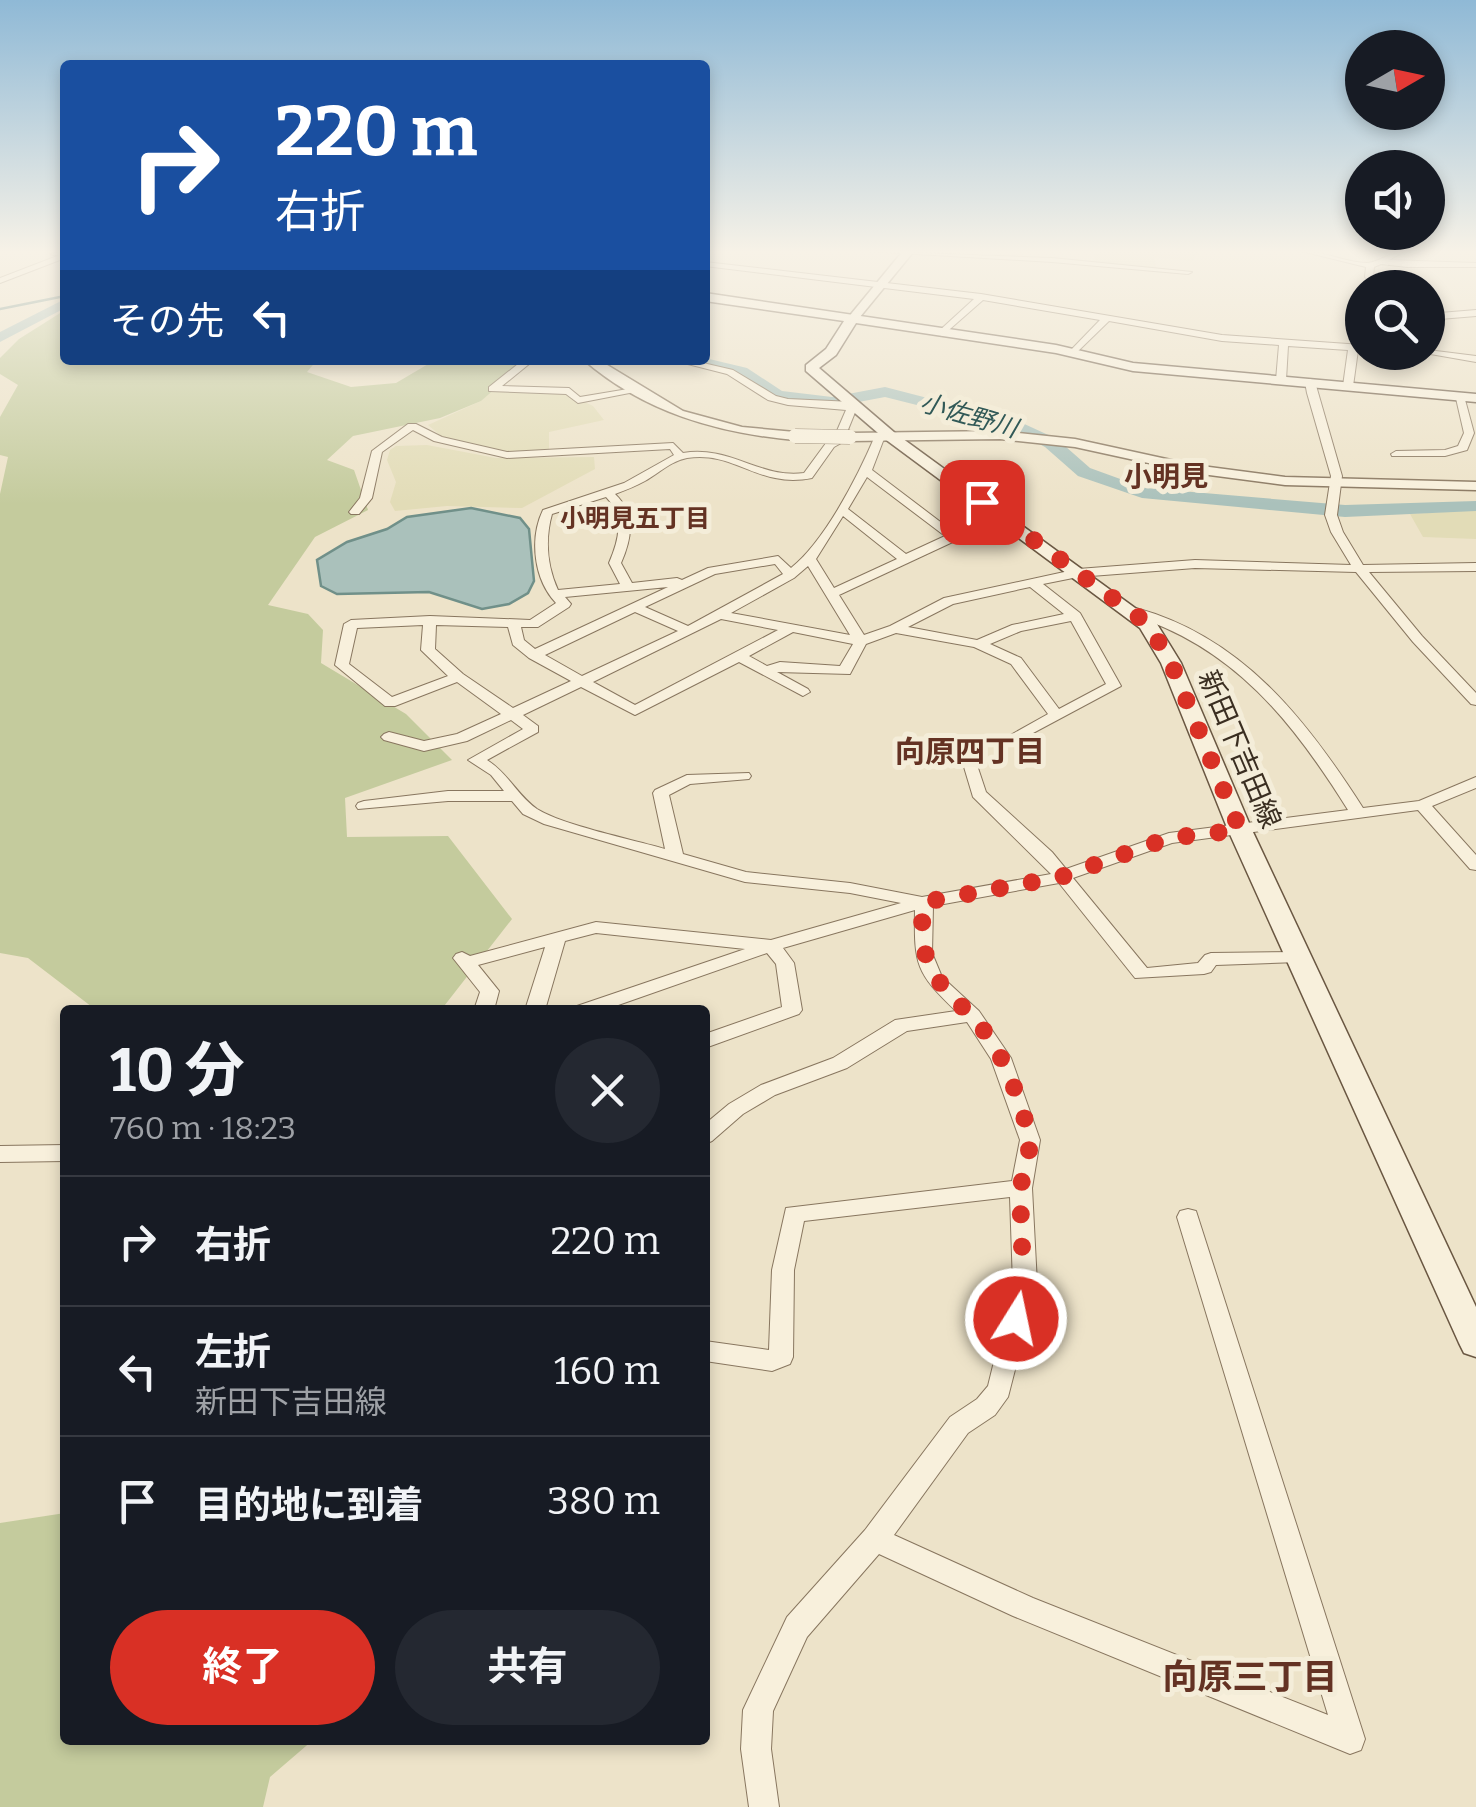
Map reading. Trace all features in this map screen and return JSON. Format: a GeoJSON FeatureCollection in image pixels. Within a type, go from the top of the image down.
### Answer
{"type":"FeatureCollection","features":[{"type":"Feature","properties":{"kind":"main road","name":"新田下吉田線"},"geometry":{"type":"LineString","coordinates":[[842,335],[836,346],[811,368],[885,436],[1136,612],[1171,663],[1240,830],[1476,1342]]}},
{"type":"Feature","properties":{"kind":"main road"},"geometry":{"type":"LineString","coordinates":[[957,335],[1073,353],[1134,367],[1476,398]]}},
{"type":"Feature","properties":{"kind":"street"},"geometry":{"type":"LineString","coordinates":[[1073,353],[1090,335]]}},
{"type":"Feature","properties":{"kind":"street"},"geometry":{"type":"LineString","coordinates":[[1222,335],[1345,348]]}},
{"type":"Feature","properties":{"kind":"street"},"geometry":{"type":"LineString","coordinates":[[1280,380],[1284,344]]}},
{"type":"Feature","properties":{"kind":"street"},"geometry":{"type":"LineString","coordinates":[[1445,355],[1476,359]]}},
{"type":"Feature","properties":{"kind":"street"},"geometry":{"type":"LineString","coordinates":[[523,365],[492,388],[569,391],[578,400],[640,390]]}},
{"type":"Feature","properties":{"kind":"street"},"geometry":{"type":"LineString","coordinates":[[598,365],[678,414],[717,426],[796,436],[1000,435],[1075,444],[1194,469],[1336,484],[1476,486]]}},
{"type":"Feature","properties":{"kind":"street"},"geometry":{"type":"LineString","coordinates":[[458,677],[390,703],[342,665],[351,624],[430,620],[533,624],[564,604],[554,594],[545,570],[544,515],[638,481],[666,459],[680,456],[724,457],[776,480],[808,476],[830,445],[838,442],[852,406],[808,405],[772,398],[730,372],[699,365]]}},
{"type":"Feature","properties":{"kind":"street"},"geometry":{"type":"LineString","coordinates":[[1348,386],[1352,370]]}},
{"type":"Feature","properties":{"kind":"street"},"geometry":{"type":"LineString","coordinates":[[1310,382],[1314,407],[1338,476],[1330,516],[1360,569],[1476,700]]}},
{"type":"Feature","properties":{"kind":"street"},"geometry":{"type":"LineString","coordinates":[[1396,454],[1445,453],[1463,448],[1469,433],[1459,396]]}},
{"type":"Feature","properties":{"kind":"street"},"geometry":{"type":"LineString","coordinates":[[355,512],[366,498],[378,451],[412,426],[438,439],[507,455],[673,446],[680,456]]}},
{"type":"Feature","properties":{"kind":"street"},"geometry":{"type":"LineString","coordinates":[[389,737],[412,746],[462,738],[689,632],[790,576],[810,559],[885,436]]}},
{"type":"Feature","properties":{"kind":"street"},"geometry":{"type":"LineString","coordinates":[[866,472],[952,537]]}},
{"type":"Feature","properties":{"kind":"street"},"geometry":{"type":"LineString","coordinates":[[608,493],[620,502],[626,518],[616,563],[627,585]]}},
{"type":"Feature","properties":{"kind":"street"},"geometry":{"type":"LineString","coordinates":[[841,508],[906,560]]}},
{"type":"Feature","properties":{"kind":"street"},"geometry":{"type":"LineString","coordinates":[[831,594],[952,537],[1012,525]]}},
{"type":"Feature","properties":{"kind":"street"},"geometry":{"type":"LineString","coordinates":[[810,559],[861,641]]}},
{"type":"Feature","properties":{"kind":"street"},"geometry":{"type":"LineString","coordinates":[[534,655],[712,571],[778,560],[790,576]]}},
{"type":"Feature","properties":{"kind":"street"},"geometry":{"type":"LineString","coordinates":[[721,615],[861,641],[896,629],[950,601],[1078,573],[1196,564],[1360,569],[1476,566]]}},
{"type":"Feature","properties":{"kind":"street"},"geometry":{"type":"LineString","coordinates":[[1014,737],[1114,686],[1075,616],[1033,582]]}},
{"type":"Feature","properties":{"kind":"street"},"geometry":{"type":"LineString","coordinates":[[554,594],[686,583]]}},
{"type":"Feature","properties":{"kind":"street"},"geometry":{"type":"LineString","coordinates":[[633,607],[689,632]]}},
{"type":"Feature","properties":{"kind":"street"},"geometry":{"type":"LineString","coordinates":[[1136,612],[1206,640],[1273,698],[1322,758],[1358,812]]}},
{"type":"Feature","properties":{"kind":"street"},"geometry":{"type":"LineString","coordinates":[[978,644],[1017,628],[1075,616]]}},
{"type":"Feature","properties":{"kind":"street"},"geometry":{"type":"LineString","coordinates":[[430,620],[428,650],[458,677],[533,729],[476,760],[496,772],[538,817],[746,877],[850,888],[924,902]]}},
{"type":"Feature","properties":{"kind":"street"},"geometry":{"type":"LineString","coordinates":[[514,624],[518,642],[534,655],[635,711],[788,630]]}},
{"type":"Feature","properties":{"kind":"street"},"geometry":{"type":"LineString","coordinates":[[896,629],[978,644],[1016,660],[1056,715]]}},
{"type":"Feature","properties":{"kind":"street"},"geometry":{"type":"LineString","coordinates":[[765,670],[780,666],[845,671],[861,641]]}},
{"type":"Feature","properties":{"kind":"street"},"geometry":{"type":"LineString","coordinates":[[741,657],[803,692]]}},
{"type":"Feature","properties":{"kind":"street"},"geometry":{"type":"LineString","coordinates":[[921,752],[967,753],[979,794],[1046,856],[1142,974],[1204,968],[1210,960],[1298,956]]}},
{"type":"Feature","properties":{"kind":"street"},"geometry":{"type":"LineString","coordinates":[[675,857],[662,793],[687,780],[742,776]]}},
{"type":"Feature","properties":{"kind":"street"},"geometry":{"type":"LineString","coordinates":[[599,1005],[771,946],[924,902],[1061,877],[1169,838],[1422,806],[1476,782]]}},
{"type":"Feature","properties":{"kind":"street"},"geometry":{"type":"LineString","coordinates":[[364,806],[448,796],[516,796]]}},
{"type":"Feature","properties":{"kind":"street"},"geometry":{"type":"LineString","coordinates":[[1422,806],[1476,865]]}},
{"type":"Feature","properties":{"kind":"street"},"geometry":{"type":"LineString","coordinates":[[764,1807],[756,1749],[758,1710],[797,1627],[875,1539],[959,1425],[986,1407],[998,1390],[1025,1284],[1020,1188],[1030,1140],[1001,1058],[972,1015],[934,980],[922,953],[924,902]]}},
{"type":"Feature","properties":{"kind":"street"},"geometry":{"type":"LineString","coordinates":[[486,1005],[490,991],[464,960],[596,927],[771,946],[785,962],[792,1010],[710,1039]]}},
{"type":"Feature","properties":{"kind":"street"},"geometry":{"type":"LineString","coordinates":[[537,1005],[557,938]]}},
{"type":"Feature","properties":{"kind":"street"},"geometry":{"type":"LineString","coordinates":[[710,1131],[736,1108],[768,1090],[840,1062],[902,1024],[972,1015]]}},
{"type":"Feature","properties":{"kind":"street"},"geometry":{"type":"LineString","coordinates":[[0,1154],[60,1153]]}},
{"type":"Feature","properties":{"kind":"street"},"geometry":{"type":"LineString","coordinates":[[710,1352],[772,1361],[781,1358],[784,1270],[794,1214],[1020,1188]]}},
{"type":"Feature","properties":{"kind":"street"},"geometry":{"type":"LineString","coordinates":[[875,1539],[1023,1607],[1350,1739],[1188,1217]]}},
{"type":"Feature","properties":{"kind":"shaded area"},"geometry":{"type":"Polygon","coordinates":[[[491,390],[568,394],[593,406],[604,420],[549,432],[549,450],[508,453],[441,436],[428,425],[481,401],[491,390]]]}},
{"type":"Feature","properties":{"kind":"shaded area"},"geometry":{"type":"Polygon","coordinates":[[[427,445],[496,458],[594,457],[595,469],[522,508],[447,506],[395,511],[390,502],[396,482],[387,460],[390,450],[396,446],[427,445]]]}},
{"type":"Feature","properties":{"kind":"shaded area"},"geometry":{"type":"Polygon","coordinates":[[[1476,510],[1476,539],[1423,537],[1410,514],[1476,510]]]}},
{"type":"Feature","properties":{"kind":"green space"},"geometry":{"type":"Polygon","coordinates":[[[25,335],[60,335],[60,365],[313,365],[307,372],[351,387],[396,383],[427,365],[522,365],[481,401],[440,418],[353,436],[327,460],[354,470],[368,510],[315,537],[268,605],[308,614],[323,630],[321,663],[406,714],[452,760],[345,798],[347,837],[448,836],[512,919],[445,1005],[89,1005],[28,958],[0,953],[0,494],[8,457],[0,455],[0,417],[18,385],[0,374],[0,358],[25,335]]]}},
{"type":"Feature","properties":{"kind":"green space"},"geometry":{"type":"Polygon","coordinates":[[[60,1514],[60,1745],[307,1745],[270,1777],[263,1807],[0,1807],[0,1523],[60,1514]]]}},
{"type":"Feature","properties":{"kind":"water"},"geometry":{"type":"Polygon","coordinates":[[[471,508],[520,518],[529,529],[534,581],[528,593],[509,604],[482,609],[429,592],[337,594],[321,586],[317,560],[347,542],[387,529],[407,517],[471,508]]]}},
{"type":"Feature","properties":{"kind":"waterway","name":"小佐野川"},"geometry":{"type":"LineString","coordinates":[[0,338],[5,335]]}},
{"type":"Feature","properties":{"kind":"waterway","name":"小佐野川"},"geometry":{"type":"LineString","coordinates":[[710,364],[742,371],[777,395],[832,402],[885,392],[1014,425],[1051,443],[1084,472],[1142,493],[1345,511],[1476,506]]}},
{"type":"Feature","properties":{"kind":"district","name":"小明見"},"geometry":{"type":"Point","coordinates":[1166,476]}},
{"type":"Feature","properties":{"kind":"district","name":"小明見五丁目"},"geometry":{"type":"Point","coordinates":[635,518]}},
{"type":"Feature","properties":{"kind":"district","name":"向原四丁目"},"geometry":{"type":"Point","coordinates":[970,752]}},
{"type":"Feature","properties":{"kind":"district","name":"向原三丁目"},"geometry":{"type":"Point","coordinates":[1250,1677]}},
{"type":"Feature","properties":{"kind":"route"},"geometry":{"type":"LineString","coordinates":[[982,502],[1148,624],[1171,663],[1240,830],[1169,838],[1061,877],[924,902],[922,953],[934,980],[972,1015],[1001,1058],[1030,1140],[1020,1188],[1025,1284],[1016,1319]]}}]}
